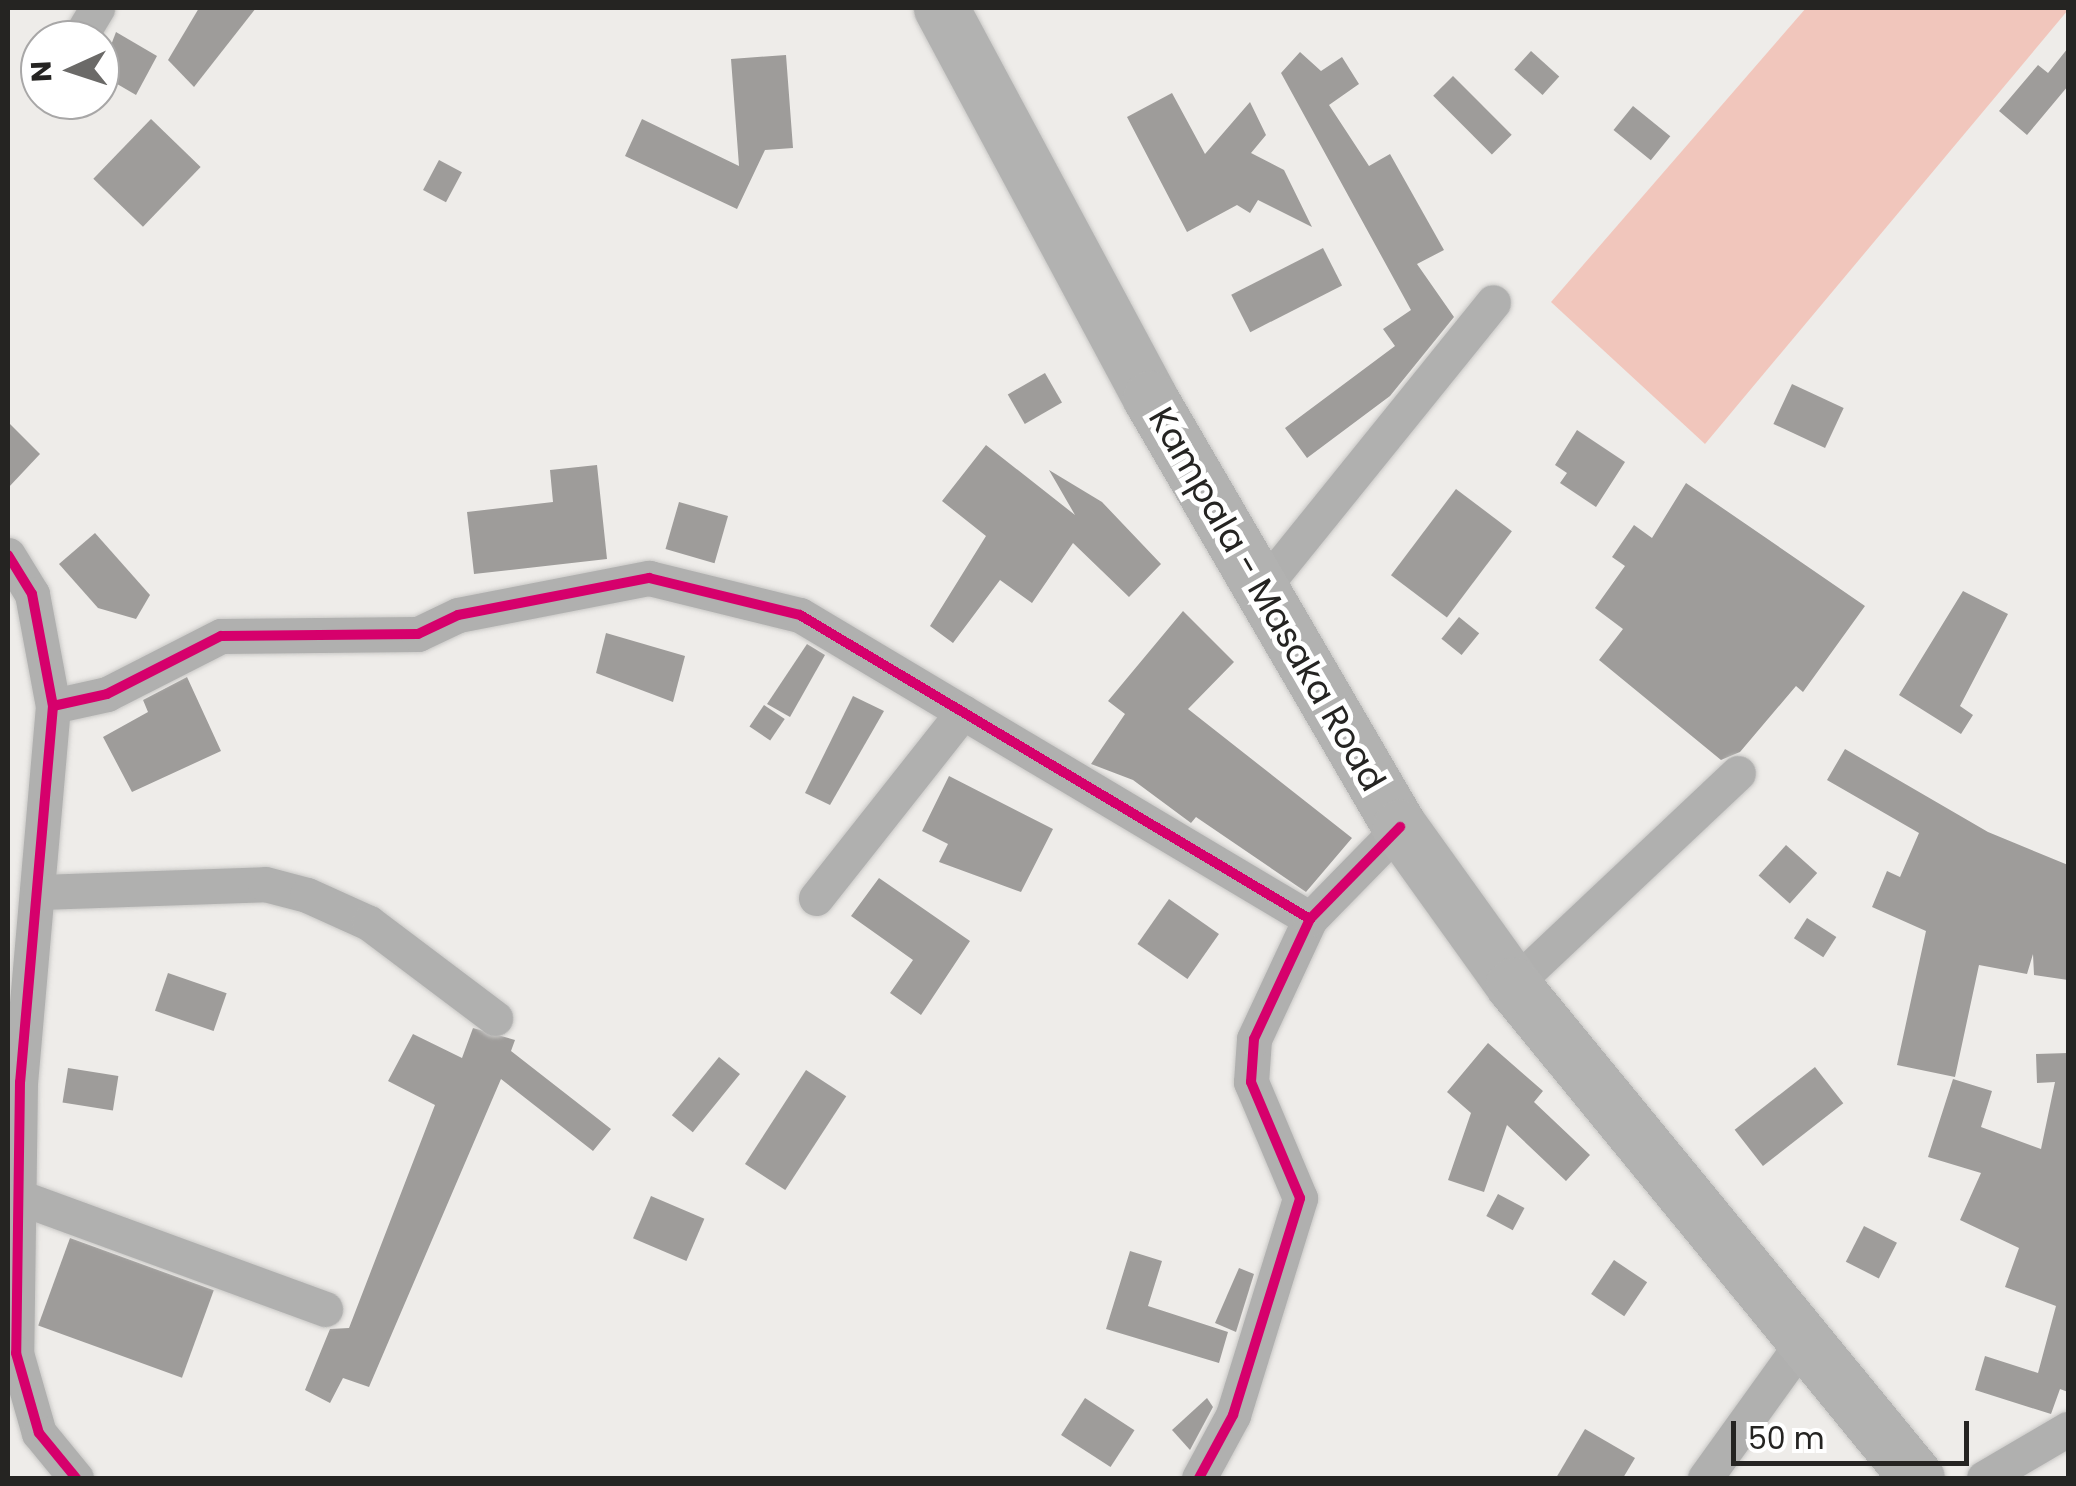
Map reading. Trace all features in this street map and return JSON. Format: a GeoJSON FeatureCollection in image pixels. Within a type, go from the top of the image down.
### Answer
{"type":"FeatureCollection","features":[{"type":"Feature","properties":{"kind":"main road","name":"Kampala - Masaka Road"},"geometry":{"type":"LineString","coordinates":[[941,8],[1260,591],[1400,828],[1513,985],[1800,1346],[1917,1478]]}},
{"type":"Feature","properties":{"kind":"street"},"geometry":{"type":"LineString","coordinates":[[1260,591],[1493,302]]}},
{"type":"Feature","properties":{"kind":"street"},"geometry":{"type":"LineString","coordinates":[[8,555],[32,594],[53,706],[40,892],[20,1082],[16,1353],[39,1433],[76,1478]]}},
{"type":"Feature","properties":{"kind":"street"},"geometry":{"type":"LineString","coordinates":[[53,706],[107,694],[221,636],[418,634],[458,615],[649,578],[800,615],[1310,919]]}},
{"type":"Feature","properties":{"kind":"street"},"geometry":{"type":"LineString","coordinates":[[816,898],[963,712]]}},
{"type":"Feature","properties":{"kind":"street"},"geometry":{"type":"LineString","coordinates":[[1513,985],[1738,773]]}},
{"type":"Feature","properties":{"kind":"street"},"geometry":{"type":"LineString","coordinates":[[1199,1478],[1233,1415],[1300,1198],[1251,1082],[1254,1039],[1310,919],[1400,828]]}},
{"type":"Feature","properties":{"kind":"street"},"geometry":{"type":"LineString","coordinates":[[40,892],[265,884],[307,895],[368,923],[495,1018]]}},
{"type":"Feature","properties":{"kind":"street"},"geometry":{"type":"LineString","coordinates":[[19,1197],[325,1309]]}},
{"type":"Feature","properties":{"kind":"street"},"geometry":{"type":"LineString","coordinates":[[1705,1478],[1800,1346]]}},
{"type":"Feature","properties":{"kind":"street"},"geometry":{"type":"LineString","coordinates":[[1984,1478],[2068,1429]]}},
{"type":"Feature","properties":{"kind":"shaded area"},"geometry":{"type":"Polygon","coordinates":[[[1806,8],[2068,10],[1705,444],[1551,302],[1806,8]]]}},
{"type":"Feature","properties":{"kind":"building"},"geometry":{"type":"Polygon","coordinates":[[[199,8],[256,8],[194,87],[168,60],[199,8]]]}},
{"type":"Feature","properties":{"kind":"building"},"geometry":{"type":"Polygon","coordinates":[[[120,34],[157,56],[136,95],[120,86],[120,34]]]}},
{"type":"Feature","properties":{"kind":"building"},"geometry":{"type":"Polygon","coordinates":[[[2068,48],[2068,86],[2027,135],[1999,111],[2038,65],[2048,73],[2068,48]]]}},
{"type":"Feature","properties":{"kind":"building"},"geometry":{"type":"Polygon","coordinates":[[[1531,51],[1559,76],[1543,95],[1514,70],[1531,51]]]}},
{"type":"Feature","properties":{"kind":"building"},"geometry":{"type":"Polygon","coordinates":[[[1300,52],[1321,71],[1342,57],[1359,84],[1329,105],[1369,166],[1390,154],[1444,250],[1417,264],[1454,317],[1390,396],[1307,458],[1285,428],[1395,346],[1383,329],[1411,310],[1281,73],[1300,52]]]}},
{"type":"Feature","properties":{"kind":"building"},"geometry":{"type":"Polygon","coordinates":[[[786,55],[793,148],[765,150],[737,209],[625,156],[642,119],[739,166],[731,59],[786,55]]]}},
{"type":"Feature","properties":{"kind":"building"},"geometry":{"type":"Polygon","coordinates":[[[1453,76],[1512,135],[1492,154],[1433,96],[1453,76]]]}},
{"type":"Feature","properties":{"kind":"building"},"geometry":{"type":"Polygon","coordinates":[[[1172,93],[1205,154],[1250,102],[1266,135],[1251,153],[1284,170],[1312,227],[1258,200],[1250,213],[1237,205],[1187,232],[1127,117],[1172,93]]]}},
{"type":"Feature","properties":{"kind":"building"},"geometry":{"type":"Polygon","coordinates":[[[1633,106],[1670,136],[1651,160],[1613,130],[1633,106]]]}},
{"type":"Feature","properties":{"kind":"building"},"geometry":{"type":"Polygon","coordinates":[[[151,119],[201,167],[143,227],[93,179],[151,119]]]}},
{"type":"Feature","properties":{"kind":"building"},"geometry":{"type":"Polygon","coordinates":[[[439,160],[462,172],[446,202],[423,190],[439,160]]]}},
{"type":"Feature","properties":{"kind":"building"},"geometry":{"type":"Polygon","coordinates":[[[1323,248],[1342,285],[1250,332],[1231,295],[1323,248]]]}},
{"type":"Feature","properties":{"kind":"building"},"geometry":{"type":"Polygon","coordinates":[[[1045,373],[1062,402],[1025,424],[1008,394],[1045,373]]]}},
{"type":"Feature","properties":{"kind":"building"},"geometry":{"type":"Polygon","coordinates":[[[1792,384],[1844,408],[1825,448],[1773,424],[1792,384]]]}},
{"type":"Feature","properties":{"kind":"building"},"geometry":{"type":"Polygon","coordinates":[[[8,422],[40,454],[8,488],[8,422]]]}},
{"type":"Feature","properties":{"kind":"building"},"geometry":{"type":"Polygon","coordinates":[[[1577,430],[1625,462],[1596,507],[1560,483],[1567,473],[1555,465],[1577,430]]]}},
{"type":"Feature","properties":{"kind":"building"},"geometry":{"type":"Polygon","coordinates":[[[986,445],[1075,515],[1049,470],[1102,502],[1161,564],[1129,597],[1073,543],[1032,603],[1000,580],[953,643],[930,626],[986,536],[942,501],[986,445]]]}},
{"type":"Feature","properties":{"kind":"building"},"geometry":{"type":"Polygon","coordinates":[[[597,465],[607,559],[474,574],[467,512],[553,502],[550,470],[597,465]]]}},
{"type":"Feature","properties":{"kind":"building"},"geometry":{"type":"Polygon","coordinates":[[[1686,483],[1865,606],[1803,692],[1796,686],[1740,752],[1721,760],[1599,660],[1623,629],[1595,608],[1625,566],[1612,557],[1634,525],[1652,538],[1686,483]]]}},
{"type":"Feature","properties":{"kind":"building"},"geometry":{"type":"Polygon","coordinates":[[[1456,489],[1512,531],[1447,617],[1391,575],[1456,489]]]}},
{"type":"Feature","properties":{"kind":"building"},"geometry":{"type":"Polygon","coordinates":[[[679,502],[728,516],[715,563],[665,549],[679,502]]]}},
{"type":"Feature","properties":{"kind":"building"},"geometry":{"type":"Polygon","coordinates":[[[95,533],[150,595],[136,619],[98,608],[59,564],[95,533]]]}},
{"type":"Feature","properties":{"kind":"building"},"geometry":{"type":"Polygon","coordinates":[[[1963,591],[2008,614],[1960,706],[1973,715],[1961,734],[1899,695],[1963,591]]]}},
{"type":"Feature","properties":{"kind":"building"},"geometry":{"type":"Polygon","coordinates":[[[1183,611],[1234,662],[1188,709],[1352,838],[1306,892],[1196,817],[1191,823],[1133,780],[1091,764],[1125,714],[1108,701],[1183,611]]]}},
{"type":"Feature","properties":{"kind":"building"},"geometry":{"type":"Polygon","coordinates":[[[1459,617],[1479,633],[1462,655],[1441,639],[1459,617]]]}},
{"type":"Feature","properties":{"kind":"building"},"geometry":{"type":"Polygon","coordinates":[[[606,633],[685,656],[673,702],[596,673],[606,633]]]}},
{"type":"Feature","properties":{"kind":"building"},"geometry":{"type":"Polygon","coordinates":[[[807,644],[825,655],[790,717],[767,704],[807,644]]]}},
{"type":"Feature","properties":{"kind":"building"},"geometry":{"type":"Polygon","coordinates":[[[187,677],[221,751],[132,792],[103,737],[148,712],[143,700],[187,677]]]}},
{"type":"Feature","properties":{"kind":"building"},"geometry":{"type":"Polygon","coordinates":[[[853,696],[884,711],[830,805],[805,793],[853,696]]]}},
{"type":"Feature","properties":{"kind":"building"},"geometry":{"type":"Polygon","coordinates":[[[764,705],[785,719],[770,741],[749,727],[764,705]]]}},
{"type":"Feature","properties":{"kind":"building"},"geometry":{"type":"Polygon","coordinates":[[[1845,749],[1988,832],[2068,865],[2068,980],[2034,975],[2033,954],[2027,974],[1979,965],[1955,1077],[1897,1065],[1926,931],[1872,907],[1887,871],[1900,877],[1919,833],[1827,780],[1845,749]]]}},
{"type":"Feature","properties":{"kind":"building"},"geometry":{"type":"Polygon","coordinates":[[[949,776],[1053,829],[1021,892],[939,862],[948,844],[922,831],[949,776]]]}},
{"type":"Feature","properties":{"kind":"building"},"geometry":{"type":"Polygon","coordinates":[[[1786,845],[1817,873],[1790,904],[1759,875],[1786,845]]]}},
{"type":"Feature","properties":{"kind":"building"},"geometry":{"type":"Polygon","coordinates":[[[879,878],[970,941],[921,1015],[890,993],[913,960],[851,916],[879,878]]]}},
{"type":"Feature","properties":{"kind":"building"},"geometry":{"type":"Polygon","coordinates":[[[1169,899],[1219,934],[1187,979],[1137,944],[1169,899]]]}},
{"type":"Feature","properties":{"kind":"building"},"geometry":{"type":"Polygon","coordinates":[[[1807,918],[1836,937],[1823,957],[1794,938],[1807,918]]]}},
{"type":"Feature","properties":{"kind":"building"},"geometry":{"type":"Polygon","coordinates":[[[168,973],[227,993],[214,1031],[155,1011],[168,973]]]}},
{"type":"Feature","properties":{"kind":"building"},"geometry":{"type":"Polygon","coordinates":[[[473,1028],[515,1040],[511,1051],[611,1129],[593,1151],[501,1079],[369,1387],[343,1378],[330,1403],[305,1390],[330,1329],[349,1328],[435,1105],[388,1081],[413,1034],[462,1058],[473,1028]]]}},
{"type":"Feature","properties":{"kind":"building"},"geometry":{"type":"Polygon","coordinates":[[[1488,1043],[1543,1091],[1534,1102],[1590,1155],[1566,1181],[1507,1125],[1484,1192],[1448,1180],[1471,1113],[1447,1092],[1488,1043]]]}},
{"type":"Feature","properties":{"kind":"building"},"geometry":{"type":"Polygon","coordinates":[[[2068,1053],[2068,1392],[2060,1389],[2051,1414],[1975,1390],[1985,1356],[2038,1373],[2056,1306],[2005,1287],[2019,1248],[1960,1220],[1981,1173],[1928,1157],[1953,1079],[1992,1091],[1981,1127],[2041,1149],[2055,1082],[2037,1083],[2036,1054],[2068,1053]]]}},
{"type":"Feature","properties":{"kind":"building"},"geometry":{"type":"Polygon","coordinates":[[[719,1057],[740,1074],[693,1132],[672,1115],[719,1057]]]}},
{"type":"Feature","properties":{"kind":"building"},"geometry":{"type":"Polygon","coordinates":[[[1815,1067],[1843,1103],[1763,1166],[1735,1130],[1815,1067]]]}},
{"type":"Feature","properties":{"kind":"building"},"geometry":{"type":"Polygon","coordinates":[[[68,1068],[118,1076],[113,1111],[63,1103],[68,1068]]]}},
{"type":"Feature","properties":{"kind":"building"},"geometry":{"type":"Polygon","coordinates":[[[806,1070],[846,1096],[785,1190],[745,1164],[806,1070]]]}},
{"type":"Feature","properties":{"kind":"building"},"geometry":{"type":"Polygon","coordinates":[[[1498,1194],[1524,1208],[1513,1230],[1486,1216],[1498,1194]]]}},
{"type":"Feature","properties":{"kind":"building"},"geometry":{"type":"Polygon","coordinates":[[[651,1196],[704,1219],[686,1261],[633,1238],[651,1196]]]}},
{"type":"Feature","properties":{"kind":"building"},"geometry":{"type":"Polygon","coordinates":[[[1864,1226],[1897,1243],[1879,1278],[1846,1262],[1864,1226]]]}},
{"type":"Feature","properties":{"kind":"building"},"geometry":{"type":"Polygon","coordinates":[[[70,1238],[214,1290],[182,1378],[38,1325],[70,1238]]]}},
{"type":"Feature","properties":{"kind":"building"},"geometry":{"type":"Polygon","coordinates":[[[1130,1251],[1162,1261],[1148,1306],[1228,1332],[1219,1363],[1106,1329],[1130,1251]]]}},
{"type":"Feature","properties":{"kind":"building"},"geometry":{"type":"Polygon","coordinates":[[[1614,1260],[1647,1282],[1624,1316],[1591,1294],[1614,1260]]]}},
{"type":"Feature","properties":{"kind":"building"},"geometry":{"type":"Polygon","coordinates":[[[1239,1268],[1254,1274],[1236,1332],[1215,1323],[1239,1268]]]}},
{"type":"Feature","properties":{"kind":"building"},"geometry":{"type":"Polygon","coordinates":[[[1085,1398],[1134,1430],[1111,1467],[1061,1435],[1085,1398]]]}},
{"type":"Feature","properties":{"kind":"building"},"geometry":{"type":"Polygon","coordinates":[[[1207,1398],[1213,1407],[1190,1450],[1172,1430],[1207,1398]]]}},
{"type":"Feature","properties":{"kind":"building"},"geometry":{"type":"Polygon","coordinates":[[[1585,1429],[1635,1458],[1623,1478],[1556,1478],[1585,1429]]]}},
{"type":"Feature","properties":{"kind":"cycle path"},"geometry":{"type":"LineString","coordinates":[[8,555],[32,594],[53,706],[20,1082],[16,1353],[39,1433],[76,1478]]}},
{"type":"Feature","properties":{"kind":"cycle path"},"geometry":{"type":"LineString","coordinates":[[53,706],[107,694],[221,636],[418,634],[458,615],[649,578],[800,615],[1310,919]]}},
{"type":"Feature","properties":{"kind":"cycle path"},"geometry":{"type":"LineString","coordinates":[[1199,1478],[1233,1415],[1300,1198],[1251,1082],[1254,1039],[1310,919],[1400,827]]}}]}
